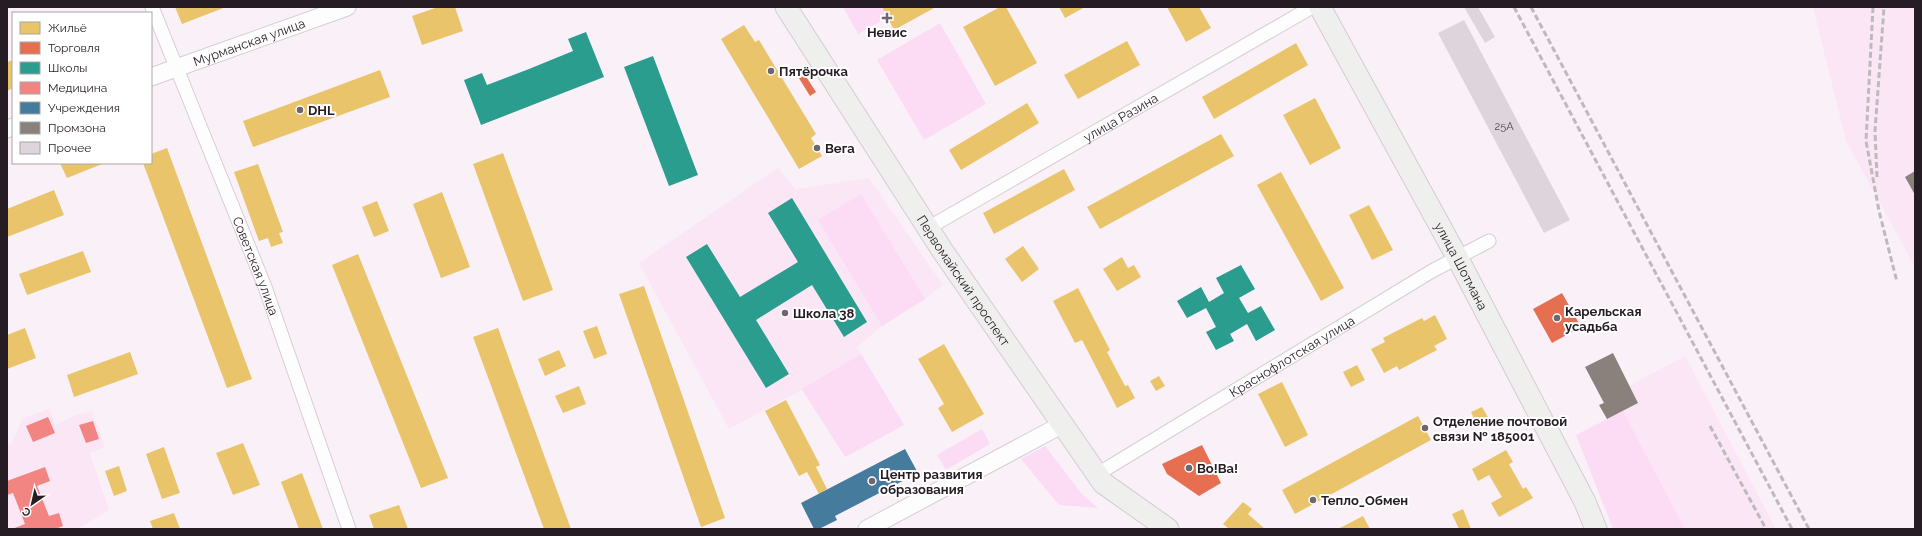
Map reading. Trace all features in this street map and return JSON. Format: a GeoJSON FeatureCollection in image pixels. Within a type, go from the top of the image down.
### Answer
{"type":"FeatureCollection","features":[{"type":"Feature","properties":{"kind":"main road","name":"Первомайский проспект"},"geometry":{"type":"LineString","coordinates":[[786,7],[928,228],[1063,424],[1096,475],[1103,483],[1168,529]]}},
{"type":"Feature","properties":{"kind":"main road","name":"улица Шотмана"},"geometry":{"type":"LineString","coordinates":[[1320,7],[1457,257],[1585,502],[1596,529]]}},
{"type":"Feature","properties":{"kind":"street","name":"Советская улица"},"geometry":{"type":"LineString","coordinates":[[152,7],[175,68],[265,287],[349,529]]}},
{"type":"Feature","properties":{"kind":"street","name":"Мурманская улица"},"geometry":{"type":"LineString","coordinates":[[152,77],[347,7]]}},
{"type":"Feature","properties":{"kind":"street","name":"улица Разина"},"geometry":{"type":"LineString","coordinates":[[928,228],[1312,7]]}},
{"type":"Feature","properties":{"kind":"street","name":"Краснофлотская улица"},"geometry":{"type":"LineString","coordinates":[[1096,475],[1457,257],[1490,241]]}},
{"type":"Feature","properties":{"kind":"street"},"geometry":{"type":"LineString","coordinates":[[867,529],[1063,424]]}},
{"type":"Feature","properties":{"kind":"shaded area"},"geometry":{"type":"Polygon","coordinates":[[[843,7],[882,7],[887,18],[858,34],[843,7]]]}},
{"type":"Feature","properties":{"kind":"shaded area"},"geometry":{"type":"Polygon","coordinates":[[[1813,7],[1915,7],[1915,267],[1846,141],[1813,7]]]}},
{"type":"Feature","properties":{"kind":"shaded area"},"geometry":{"type":"Polygon","coordinates":[[[940,23],[986,104],[924,140],[877,60],[940,23]]]}},
{"type":"Feature","properties":{"kind":"shaded area","name":"Школа 38"},"geometry":{"type":"Polygon","coordinates":[[[778,168],[795,189],[869,178],[943,285],[925,299],[882,326],[857,347],[904,425],[845,457],[802,390],[729,429],[639,263],[778,168]]]}},
{"type":"Feature","properties":{"kind":"shaded area"},"geometry":{"type":"Polygon","coordinates":[[[861,194],[925,299],[882,326],[818,220],[861,194]]]}},
{"type":"Feature","properties":{"kind":"shaded area"},"geometry":{"type":"Polygon","coordinates":[[[861,354],[904,425],[845,457],[802,389],[861,354]]]}},
{"type":"Feature","properties":{"kind":"shaded area"},"geometry":{"type":"Polygon","coordinates":[[[1685,356],[1776,529],[1685,529],[1623,411],[1638,403],[1629,386],[1685,356]]]}},
{"type":"Feature","properties":{"kind":"shaded area"},"geometry":{"type":"Polygon","coordinates":[[[49,409],[56,425],[75,415],[92,412],[105,447],[90,453],[109,510],[77,529],[7,529],[7,445],[12,443],[22,419],[49,409]]]}},
{"type":"Feature","properties":{"kind":"shaded area"},"geometry":{"type":"Polygon","coordinates":[[[1623,411],[1685,529],[1613,529],[1576,435],[1623,411]]]}},
{"type":"Feature","properties":{"kind":"shaded area"},"geometry":{"type":"Polygon","coordinates":[[[982,429],[990,444],[946,470],[937,455],[982,429]]]}},
{"type":"Feature","properties":{"kind":"shaded area"},"geometry":{"type":"Polygon","coordinates":[[[1045,446],[1082,494],[1098,508],[1059,505],[1021,459],[1045,446]]]}},
{"type":"Feature","properties":{"kind":"building: Жильё"},"geometry":{"type":"Polygon","coordinates":[[[175,7],[226,7],[182,24],[175,7]]]}},
{"type":"Feature","properties":{"kind":"building: Жильё"},"geometry":{"type":"Polygon","coordinates":[[[438,7],[455,7],[463,31],[422,45],[412,16],[438,7]]]}},
{"type":"Feature","properties":{"kind":"building: Жильё"},"geometry":{"type":"Polygon","coordinates":[[[882,7],[936,7],[894,30],[882,7]]]}},
{"type":"Feature","properties":{"kind":"building: Жильё"},"geometry":{"type":"Polygon","coordinates":[[[1000,7],[1006,7],[1037,63],[995,86],[963,27],[1000,7]]]}},
{"type":"Feature","properties":{"kind":"building: Жильё"},"geometry":{"type":"Polygon","coordinates":[[[1059,7],[1085,7],[1065,18],[1059,7]]]}},
{"type":"Feature","properties":{"kind":"building: Жильё"},"geometry":{"type":"Polygon","coordinates":[[[1167,7],[1199,7],[1211,28],[1186,42],[1167,7]]]}},
{"type":"Feature","properties":{"kind":"building: Жильё"},"geometry":{"type":"Polygon","coordinates":[[[744,25],[755,42],[759,40],[816,134],[811,138],[822,156],[799,169],[721,39],[744,25]]]}},
{"type":"Feature","properties":{"kind":"building: Жильё"},"geometry":{"type":"Polygon","coordinates":[[[1127,41],[1140,65],[1078,99],[1064,75],[1127,41]]]}},
{"type":"Feature","properties":{"kind":"building: Жильё"},"geometry":{"type":"Polygon","coordinates":[[[1296,43],[1308,65],[1214,119],[1202,97],[1296,43]]]}},
{"type":"Feature","properties":{"kind":"building: Жильё"},"geometry":{"type":"Polygon","coordinates":[[[12,60],[12,88],[7,91],[7,62],[12,60]]]}},
{"type":"Feature","properties":{"kind":"building: Жильё"},"geometry":{"type":"Polygon","coordinates":[[[380,70],[390,97],[253,147],[243,121],[380,70]]]}},
{"type":"Feature","properties":{"kind":"building: Жильё"},"geometry":{"type":"Polygon","coordinates":[[[1315,98],[1341,148],[1310,165],[1283,115],[1315,98]]]}},
{"type":"Feature","properties":{"kind":"building: Жильё"},"geometry":{"type":"Polygon","coordinates":[[[1027,103],[1039,123],[961,170],[949,150],[1027,103]]]}},
{"type":"Feature","properties":{"kind":"building: Жильё"},"geometry":{"type":"Polygon","coordinates":[[[1221,134],[1234,156],[1100,229],[1087,207],[1221,134]]]}},
{"type":"Feature","properties":{"kind":"building: Жильё"},"geometry":{"type":"Polygon","coordinates":[[[167,148],[252,379],[227,388],[143,164],[152,164],[152,154],[167,148]]]}},
{"type":"Feature","properties":{"kind":"building: Жильё"},"geometry":{"type":"Polygon","coordinates":[[[503,153],[553,290],[523,301],[473,164],[503,153]]]}},
{"type":"Feature","properties":{"kind":"building: Жильё"},"geometry":{"type":"Polygon","coordinates":[[[60,164],[102,164],[67,178],[60,164]]]}},
{"type":"Feature","properties":{"kind":"building: Жильё"},"geometry":{"type":"Polygon","coordinates":[[[258,164],[283,232],[279,233],[283,243],[271,247],[268,238],[259,241],[234,172],[258,164]]]}},
{"type":"Feature","properties":{"kind":"building: Жильё"},"geometry":{"type":"Polygon","coordinates":[[[1064,169],[1075,190],[994,234],[983,213],[1064,169]]]}},
{"type":"Feature","properties":{"kind":"building: Жильё"},"geometry":{"type":"Polygon","coordinates":[[[1281,172],[1344,288],[1321,301],[1257,185],[1281,172]]]}},
{"type":"Feature","properties":{"kind":"building: Жильё"},"geometry":{"type":"Polygon","coordinates":[[[54,190],[64,215],[7,237],[7,209],[54,190]]]}},
{"type":"Feature","properties":{"kind":"building: Жильё"},"geometry":{"type":"Polygon","coordinates":[[[442,192],[470,267],[441,278],[413,204],[442,192]]]}},
{"type":"Feature","properties":{"kind":"building: Жильё"},"geometry":{"type":"Polygon","coordinates":[[[377,201],[389,231],[374,237],[362,207],[377,201]]]}},
{"type":"Feature","properties":{"kind":"building: Жильё"},"geometry":{"type":"Polygon","coordinates":[[[1369,205],[1393,250],[1372,260],[1349,215],[1369,205]]]}},
{"type":"Feature","properties":{"kind":"building: Жильё"},"geometry":{"type":"Polygon","coordinates":[[[1023,246],[1039,269],[1022,282],[1005,259],[1023,246]]]}},
{"type":"Feature","properties":{"kind":"building: Жильё"},"geometry":{"type":"Polygon","coordinates":[[[83,251],[91,272],[27,295],[19,274],[83,251]]]}},
{"type":"Feature","properties":{"kind":"building: Жильё"},"geometry":{"type":"Polygon","coordinates":[[[358,254],[448,478],[421,488],[332,265],[358,254]]]}},
{"type":"Feature","properties":{"kind":"building: Жильё"},"geometry":{"type":"Polygon","coordinates":[[[1122,257],[1128,268],[1134,265],[1141,277],[1117,291],[1103,269],[1122,257]]]}},
{"type":"Feature","properties":{"kind":"building: Жильё"},"geometry":{"type":"Polygon","coordinates":[[[644,286],[725,518],[701,527],[619,294],[644,286]]]}},
{"type":"Feature","properties":{"kind":"building: Жильё"},"geometry":{"type":"Polygon","coordinates":[[[1078,288],[1110,350],[1107,352],[1125,386],[1128,385],[1135,398],[1117,408],[1082,340],[1075,343],[1053,301],[1078,288]]]}},
{"type":"Feature","properties":{"kind":"building: Жильё"},"geometry":{"type":"Polygon","coordinates":[[[1435,315],[1447,339],[1434,346],[1437,350],[1399,370],[1397,366],[1384,373],[1371,349],[1385,342],[1383,338],[1422,318],[1424,321],[1435,315]]]}},
{"type":"Feature","properties":{"kind":"building: Жильё"},"geometry":{"type":"Polygon","coordinates":[[[597,326],[607,354],[594,359],[583,331],[597,326]]]}},
{"type":"Feature","properties":{"kind":"building: Жильё"},"geometry":{"type":"Polygon","coordinates":[[[25,328],[36,358],[7,369],[7,335],[25,328]]]}},
{"type":"Feature","properties":{"kind":"building: Жильё"},"geometry":{"type":"Polygon","coordinates":[[[498,328],[571,529],[544,529],[473,337],[498,328]]]}},
{"type":"Feature","properties":{"kind":"building: Жильё"},"geometry":{"type":"Polygon","coordinates":[[[944,344],[984,414],[952,432],[938,408],[944,404],[918,359],[944,344]]]}},
{"type":"Feature","properties":{"kind":"building: Жильё"},"geometry":{"type":"Polygon","coordinates":[[[559,350],[566,366],[545,376],[538,359],[559,350]]]}},
{"type":"Feature","properties":{"kind":"building: Жильё"},"geometry":{"type":"Polygon","coordinates":[[[130,352],[138,374],[74,397],[67,375],[130,352]]]}},
{"type":"Feature","properties":{"kind":"building: Жильё"},"geometry":{"type":"Polygon","coordinates":[[[1357,365],[1365,380],[1351,387],[1343,372],[1357,365]]]}},
{"type":"Feature","properties":{"kind":"building: Жильё"},"geometry":{"type":"Polygon","coordinates":[[[1159,376],[1165,386],[1156,391],[1150,381],[1159,376]]]}},
{"type":"Feature","properties":{"kind":"building: Жильё"},"geometry":{"type":"Polygon","coordinates":[[[1282,382],[1308,435],[1285,447],[1258,394],[1282,382]]]}},
{"type":"Feature","properties":{"kind":"building: Жильё"},"geometry":{"type":"Polygon","coordinates":[[[579,386],[586,404],[563,413],[555,396],[579,386]]]}},
{"type":"Feature","properties":{"kind":"building: Жильё"},"geometry":{"type":"Polygon","coordinates":[[[786,400],[820,465],[816,467],[827,489],[819,494],[807,472],[799,476],[765,411],[786,400]]]}},
{"type":"Feature","properties":{"kind":"building: Жильё"},"geometry":{"type":"Polygon","coordinates":[[[1482,407],[1489,419],[1477,425],[1471,412],[1482,407]]]}},
{"type":"Feature","properties":{"kind":"building: Жильё"},"geometry":{"type":"Polygon","coordinates":[[[1418,416],[1431,440],[1295,514],[1282,490],[1418,416]]]}},
{"type":"Feature","properties":{"kind":"building: Жильё"},"geometry":{"type":"Polygon","coordinates":[[[243,443],[260,485],[233,495],[216,453],[243,443]]]}},
{"type":"Feature","properties":{"kind":"building: Жильё"},"geometry":{"type":"Polygon","coordinates":[[[164,447],[180,493],[162,499],[146,454],[164,447]]]}},
{"type":"Feature","properties":{"kind":"building: Жильё"},"geometry":{"type":"Polygon","coordinates":[[[1506,450],[1513,462],[1509,464],[1523,489],[1526,487],[1533,498],[1499,517],[1491,503],[1502,497],[1489,475],[1478,481],[1472,469],[1506,450]]]}},
{"type":"Feature","properties":{"kind":"building: Жильё"},"geometry":{"type":"Polygon","coordinates":[[[119,466],[127,491],[114,496],[105,471],[119,466]]]}},
{"type":"Feature","properties":{"kind":"building: Жильё"},"geometry":{"type":"Polygon","coordinates":[[[302,473],[323,529],[299,529],[281,482],[302,473]]]}},
{"type":"Feature","properties":{"kind":"building: Жильё"},"geometry":{"type":"Polygon","coordinates":[[[1243,502],[1252,509],[1248,514],[1265,529],[1229,529],[1223,524],[1243,502]]]}},
{"type":"Feature","properties":{"kind":"building: Жильё"},"geometry":{"type":"Polygon","coordinates":[[[399,505],[408,529],[374,529],[369,515],[399,505]]]}},
{"type":"Feature","properties":{"kind":"building: Жильё"},"geometry":{"type":"Polygon","coordinates":[[[1463,509],[1471,529],[1459,529],[1452,514],[1463,509]]]}},
{"type":"Feature","properties":{"kind":"building: Жильё"},"geometry":{"type":"Polygon","coordinates":[[[174,513],[180,529],[153,529],[150,521],[174,513]]]}},
{"type":"Feature","properties":{"kind":"building: Жильё"},"geometry":{"type":"Polygon","coordinates":[[[1363,516],[1370,529],[1338,529],[1363,516]]]}},
{"type":"Feature","properties":{"kind":"building: Торговля"},"geometry":{"type":"Polygon","coordinates":[[[803,72],[816,92],[810,96],[797,75],[803,72]]]}},
{"type":"Feature","properties":{"kind":"building: Торговля","name":"Карельская усадьба"},"geometry":{"type":"Polygon","coordinates":[[[1562,293],[1581,327],[1552,343],[1533,309],[1562,293]]]}},
{"type":"Feature","properties":{"kind":"building: Торговля","name":"Во!Ва!"},"geometry":{"type":"Polygon","coordinates":[[[1202,445],[1221,483],[1199,496],[1167,474],[1162,464],[1202,445]]]}},
{"type":"Feature","properties":{"kind":"building: Школы"},"geometry":{"type":"Polygon","coordinates":[[[586,32],[604,77],[481,125],[464,80],[482,73],[487,85],[529,69],[573,51],[568,39],[586,32]]]}},
{"type":"Feature","properties":{"kind":"building: Школы"},"geometry":{"type":"Polygon","coordinates":[[[653,56],[698,175],[669,186],[624,67],[653,56]]]}},
{"type":"Feature","properties":{"kind":"building: Школы"},"geometry":{"type":"Polygon","coordinates":[[[792,198],[867,322],[844,337],[812,285],[756,320],[789,374],[766,388],[686,257],[707,244],[740,297],[798,262],[768,213],[792,198]]]}},
{"type":"Feature","properties":{"kind":"building: Школы"},"geometry":{"type":"Polygon","coordinates":[[[1241,265],[1255,289],[1239,298],[1248,313],[1261,306],[1275,330],[1256,341],[1247,324],[1230,334],[1234,341],[1216,350],[1206,332],[1216,327],[1206,308],[1187,318],[1177,301],[1201,287],[1209,302],[1224,293],[1216,278],[1241,265]]]}},
{"type":"Feature","properties":{"kind":"building: Медицина"},"geometry":{"type":"Polygon","coordinates":[[[48,417],[55,433],[33,442],[26,426],[48,417]]]}},
{"type":"Feature","properties":{"kind":"building: Медицина"},"geometry":{"type":"Polygon","coordinates":[[[93,421],[99,439],[86,443],[79,425],[93,421]]]}},
{"type":"Feature","properties":{"kind":"building: Медицина"},"geometry":{"type":"Polygon","coordinates":[[[45,467],[50,481],[37,486],[49,516],[59,513],[63,526],[55,529],[12,529],[25,524],[13,493],[7,495],[7,481],[45,467]]]}},
{"type":"Feature","properties":{"kind":"building: Учреждения","name":"Центр развития образования"},"geometry":{"type":"Polygon","coordinates":[[[905,449],[918,473],[835,516],[837,520],[819,529],[814,529],[801,503],[905,449]]]}},
{"type":"Feature","properties":{"kind":"building: Промзона"},"geometry":{"type":"Polygon","coordinates":[[[1915,171],[1915,195],[1905,177],[1915,171]]]}},
{"type":"Feature","properties":{"kind":"building: Промзона"},"geometry":{"type":"Polygon","coordinates":[[[1613,353],[1638,403],[1607,419],[1599,405],[1604,403],[1585,367],[1613,353]]]}},
{"type":"Feature","properties":{"kind":"building: Прочее"},"geometry":{"type":"Polygon","coordinates":[[[1464,7],[1478,7],[1495,37],[1485,43],[1464,7]]]}},
{"type":"Feature","properties":{"kind":"building: Прочее"},"geometry":{"type":"Polygon","coordinates":[[[1464,20],[1570,220],[1544,233],[1438,33],[1464,20]]]}},
{"type":"Feature","properties":{"kind":"railway"},"geometry":{"type":"LineString","coordinates":[[1514,7],[1792,529]]}},
{"type":"Feature","properties":{"kind":"railway"},"geometry":{"type":"LineString","coordinates":[[1531,7],[1809,529]]}},
{"type":"Feature","properties":{"kind":"railway"},"geometry":{"type":"LineString","coordinates":[[1873,7],[1866,141],[1879,211],[1897,282]]}},
{"type":"Feature","properties":{"kind":"railway"},"geometry":{"type":"LineString","coordinates":[[1877,177],[1875,131],[1884,7]]}},
{"type":"Feature","properties":{"kind":"railway"},"geometry":{"type":"LineString","coordinates":[[1710,426],[1766,529]]}},
{"type":"Feature","properties":{"kind":"place","name":"Невис"},"geometry":{"type":"Point","coordinates":[887,18]}},
{"type":"Feature","properties":{"kind":"place","name":"Пятёрочка"},"geometry":{"type":"Point","coordinates":[771,71]}},
{"type":"Feature","properties":{"kind":"place","name":"DHL"},"geometry":{"type":"Point","coordinates":[300,110]}},
{"type":"Feature","properties":{"kind":"place","name":"Вега"},"geometry":{"type":"Point","coordinates":[817,148]}},
{"type":"Feature","properties":{"kind":"place","name":"Школа 38"},"geometry":{"type":"Point","coordinates":[785,313]}},
{"type":"Feature","properties":{"kind":"place","name":"Карельская усадьба"},"geometry":{"type":"Point","coordinates":[1557,318]}},
{"type":"Feature","properties":{"kind":"place","name":"Отделение почтовой связи № 185001"},"geometry":{"type":"Point","coordinates":[1425,428]}},
{"type":"Feature","properties":{"kind":"place","name":"Во!Ва!"},"geometry":{"type":"Point","coordinates":[1189,468]}},
{"type":"Feature","properties":{"kind":"place","name":"Центр развития образования"},"geometry":{"type":"Point","coordinates":[872,481]}},
{"type":"Feature","properties":{"kind":"place","name":"Тепло_Обмен"},"geometry":{"type":"Point","coordinates":[1313,500]}}]}
